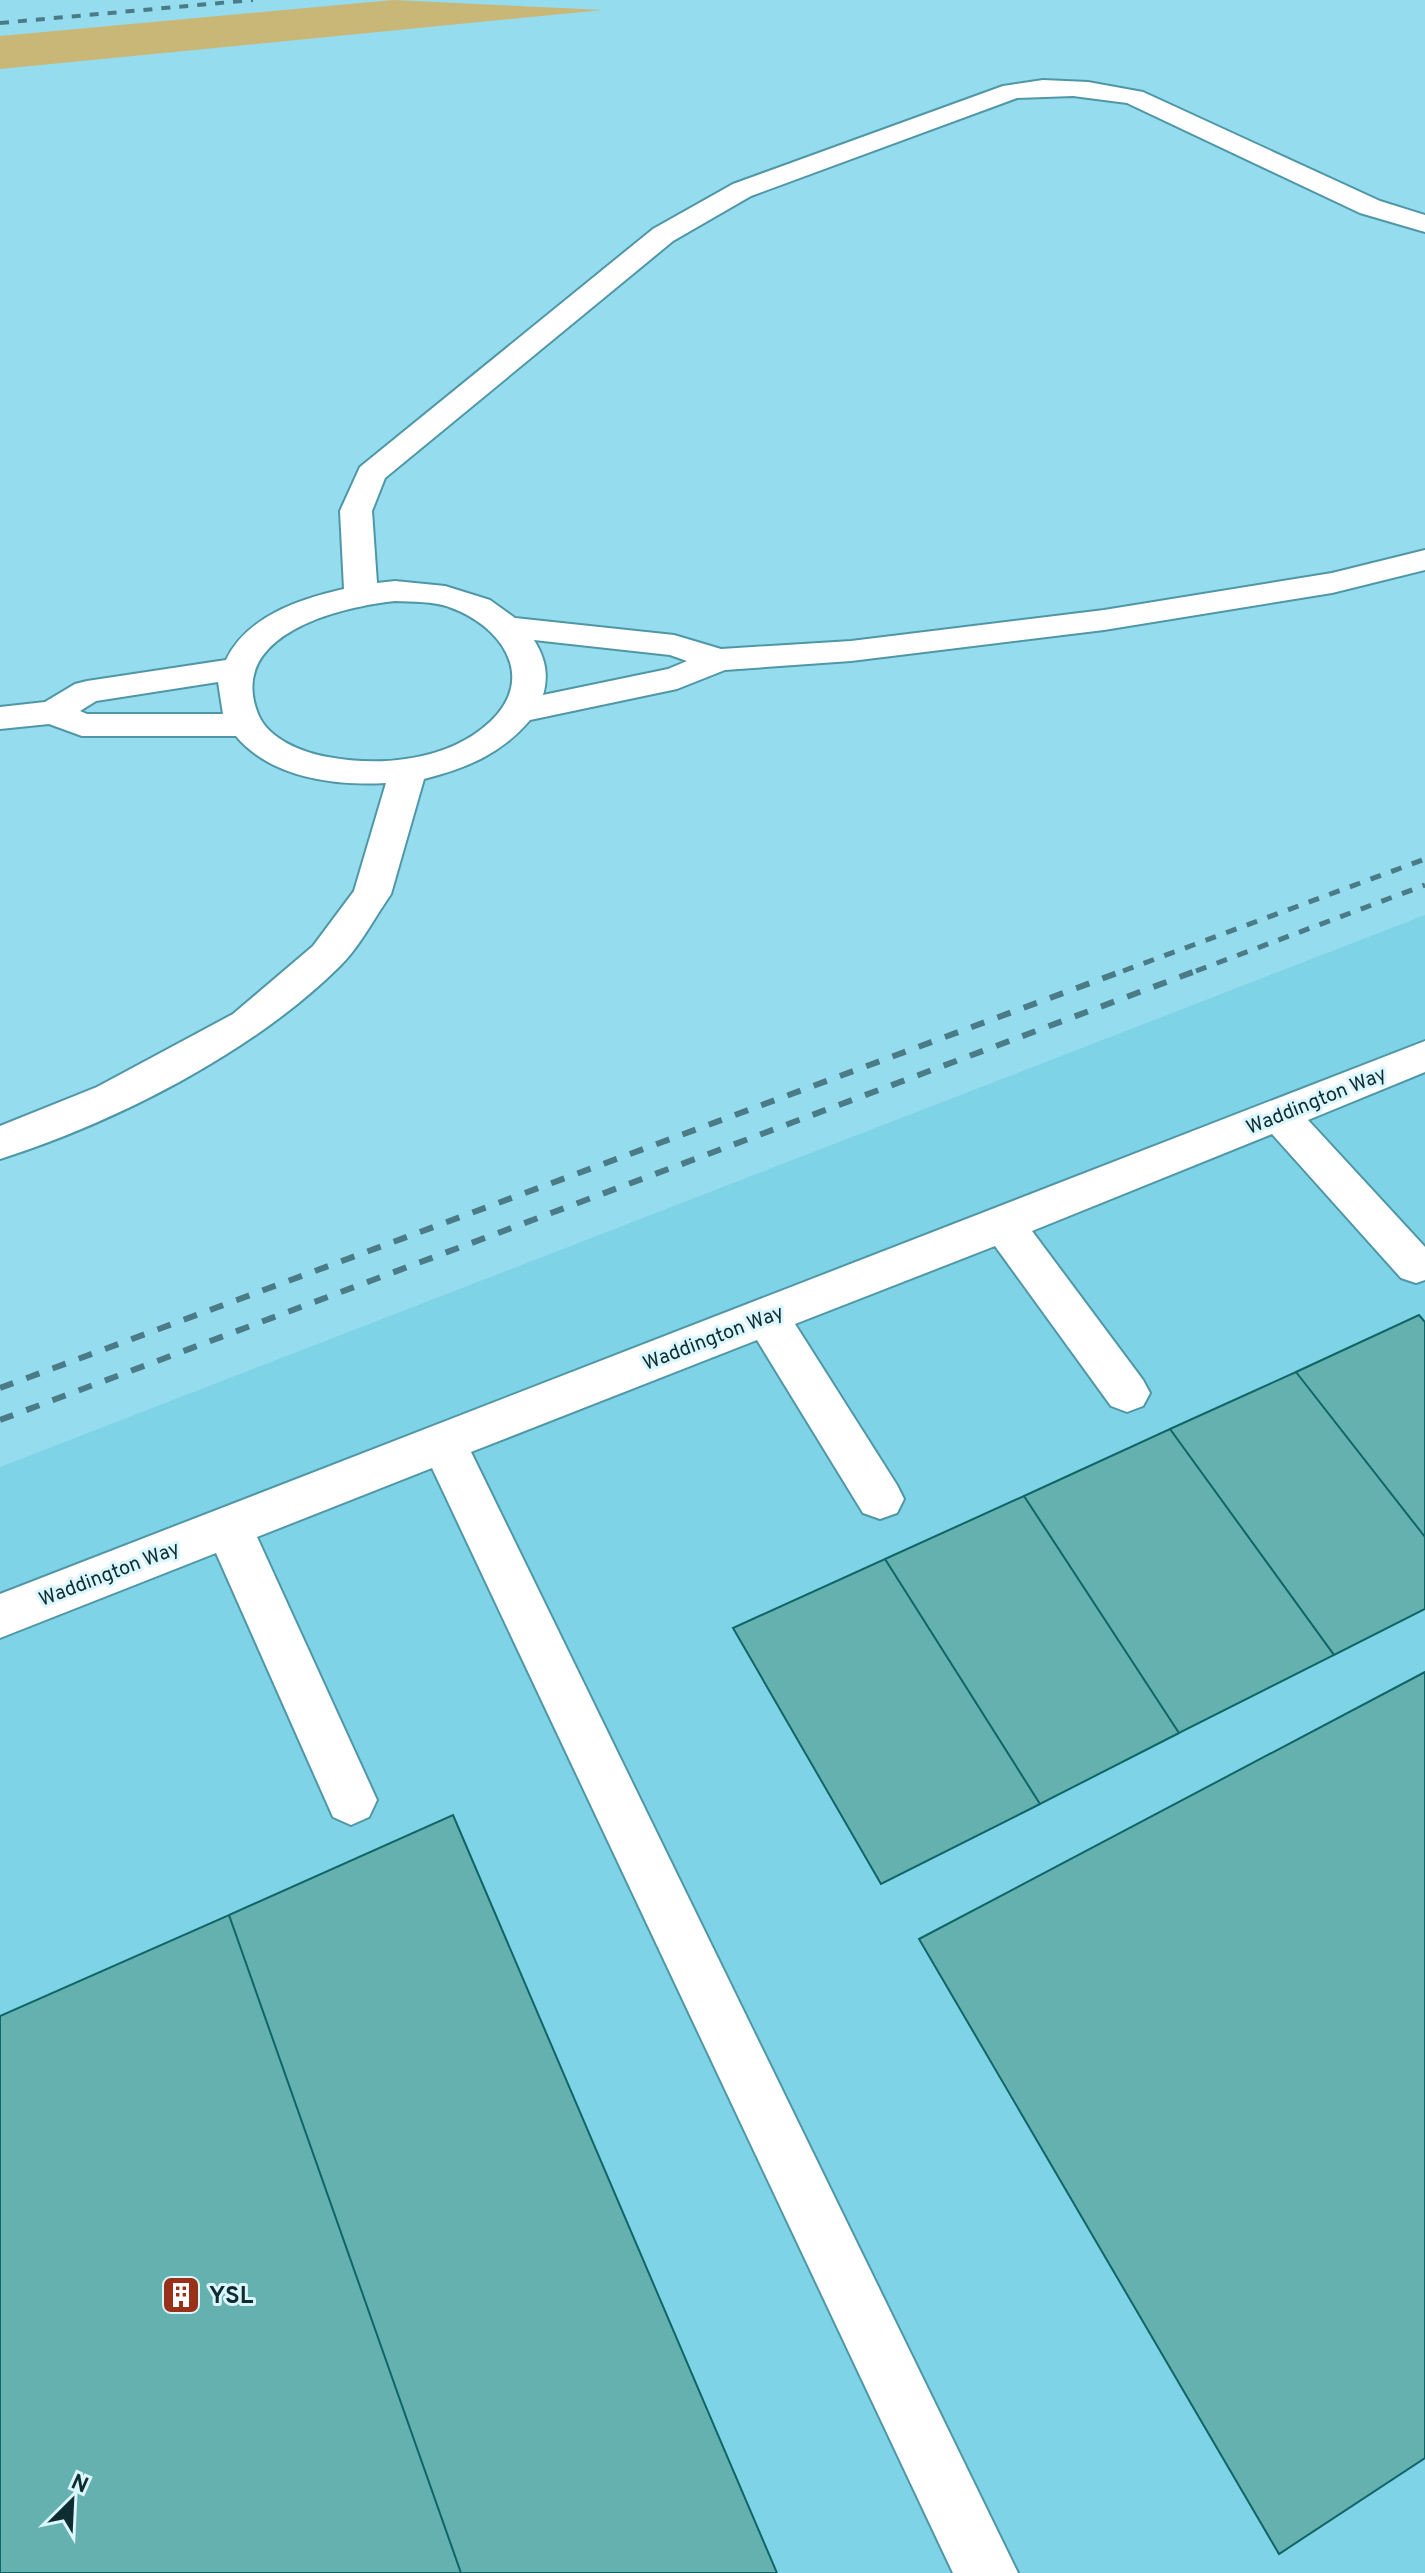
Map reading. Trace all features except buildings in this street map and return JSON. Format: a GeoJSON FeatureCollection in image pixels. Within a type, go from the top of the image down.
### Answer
{"type":"FeatureCollection","features":[{"type":"Feature","properties":{"kind":"street"},"geometry":{"type":"LineString","coordinates":[[361,593],[356,511],[371,474],[663,235],[742,190],[1012,91],[1045,85],[1095,89],[1134,97],[1370,207],[1425,224]]}},
{"type":"Feature","properties":{"kind":"street"},"geometry":{"type":"LineString","coordinates":[[519,711],[677,678],[719,660],[851,651],[1104,620],[1332,583],[1425,560]]}},
{"type":"Feature","properties":{"kind":"street"},"geometry":{"type":"LineString","coordinates":[[361,593],[429,593],[460,600],[487,611],[508,627],[523,645],[530,667],[528,689],[519,711],[500,731],[475,748],[443,762],[408,771],[371,774],[334,771],[301,763],[273,750],[247,725],[239,712],[235,690],[240,668],[252,647],[272,629],[317,605],[361,593]]}},
{"type":"Feature","properties":{"kind":"street"},"geometry":{"type":"LineString","coordinates":[[508,627],[674,645],[719,660]]}},
{"type":"Feature","properties":{"kind":"street"},"geometry":{"type":"LineString","coordinates":[[0,718],[53,712],[87,692],[240,668]]}},
{"type":"Feature","properties":{"kind":"street"},"geometry":{"type":"LineString","coordinates":[[53,712],[82,725],[247,725]]}},
{"type":"Feature","properties":{"kind":"street"},"geometry":{"type":"LineString","coordinates":[[0,1143],[111,1098],[247,1024],[327,956],[372,894],[408,771]]}},
{"type":"Feature","properties":{"kind":"street","name":"Waddington Way"},"geometry":{"type":"LineString","coordinates":[[0,1616],[1425,1056]]}},
{"type":"Feature","properties":{"kind":"street"},"geometry":{"type":"LineString","coordinates":[[1279,1115],[1416,1266]]}},
{"type":"Feature","properties":{"kind":"street"},"geometry":{"type":"LineString","coordinates":[[1003,1224],[1127,1393]]}},
{"type":"Feature","properties":{"kind":"street"},"geometry":{"type":"LineString","coordinates":[[767,1317],[880,1499]]}},
{"type":"Feature","properties":{"kind":"street"},"geometry":{"type":"LineString","coordinates":[[443,1442],[986,2573]]}},
{"type":"Feature","properties":{"kind":"street"},"geometry":{"type":"LineString","coordinates":[[228,1527],[351,1800]]}},
{"type":"Feature","properties":{"kind":"shaded area"},"geometry":{"type":"Polygon","coordinates":[[[393,0],[603,10],[0,69],[0,36],[393,0]]]}},
{"type":"Feature","properties":{"kind":"shaded area"},"geometry":{"type":"Polygon","coordinates":[[[1425,915],[1425,2573],[0,2573],[0,1467],[1425,915]]]}},
{"type":"Feature","properties":{"kind":"railway"},"geometry":{"type":"LineString","coordinates":[[0,23],[253,0]]}},
{"type":"Feature","properties":{"kind":"railway"},"geometry":{"type":"LineString","coordinates":[[1123,971],[1425,859]]}},
{"type":"Feature","properties":{"kind":"railway"},"geometry":{"type":"LineString","coordinates":[[1196,971],[1425,885]]}},
{"type":"Feature","properties":{"kind":"railway"},"geometry":{"type":"LineString","coordinates":[[0,1388],[1128,969]]}},
{"type":"Feature","properties":{"kind":"railway"},"geometry":{"type":"LineString","coordinates":[[0,1420],[1201,969]]}},
{"type":"Feature","properties":{"kind":"place","name":"YSL"},"geometry":{"type":"Point","coordinates":[181,2295]}}]}
